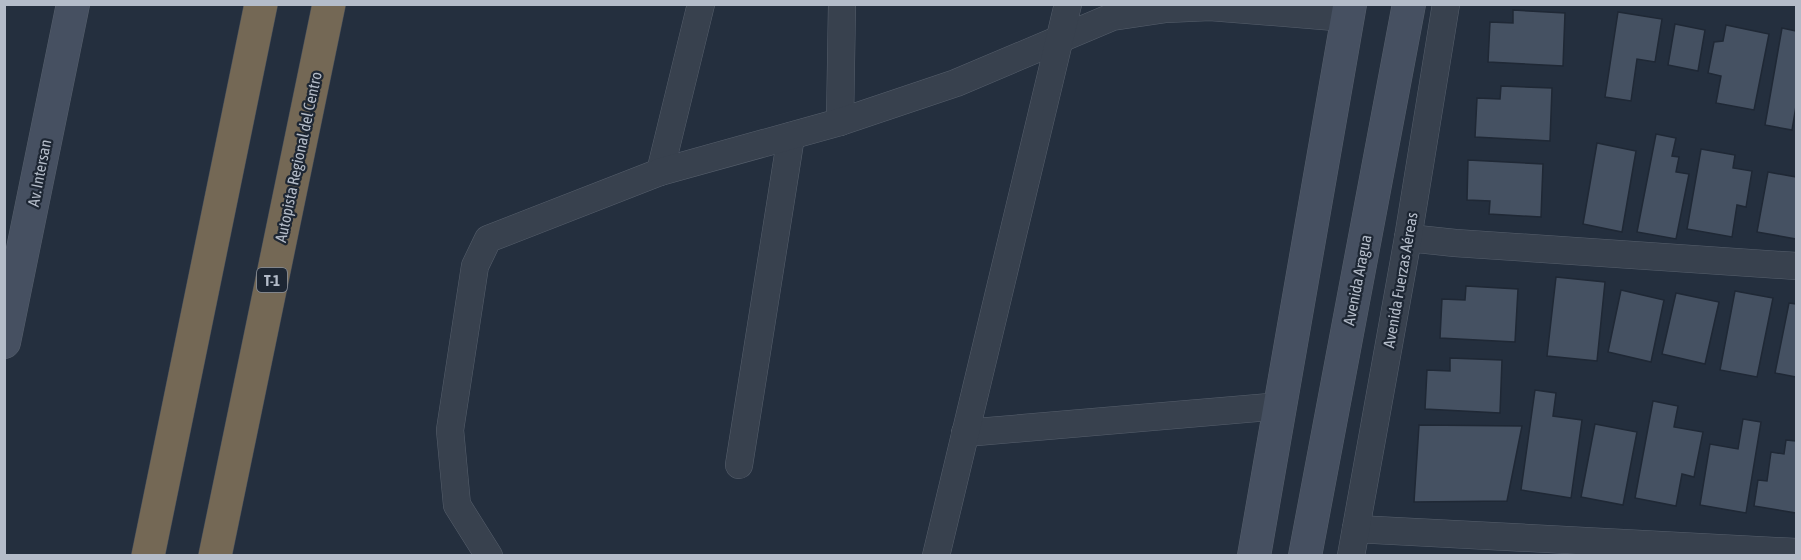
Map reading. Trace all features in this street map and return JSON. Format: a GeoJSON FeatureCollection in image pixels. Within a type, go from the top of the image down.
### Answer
{"type":"FeatureCollection","features":[{"type":"Feature","properties":{"kind":"highway"},"geometry":{"type":"LineString","coordinates":[[148,555],[261,4]]}},
{"type":"Feature","properties":{"kind":"highway","name":"Autopista Regional del Centro"},"geometry":{"type":"LineString","coordinates":[[215,555],[329,4]]}},
{"type":"Feature","properties":{"kind":"street","name":"Av. Intersan"},"geometry":{"type":"LineString","coordinates":[[5,341],[73,4]]}},
{"type":"Feature","properties":{"kind":"street"},"geometry":{"type":"LineString","coordinates":[[660,171],[700,4]]}},
{"type":"Feature","properties":{"kind":"street"},"geometry":{"type":"LineString","coordinates":[[840,123],[842,4]]}},
{"type":"Feature","properties":{"kind":"street"},"geometry":{"type":"LineString","coordinates":[[936,555],[1068,4]]}},
{"type":"Feature","properties":{"kind":"street","name":"Avenida Aragua"},"geometry":{"type":"LineString","coordinates":[[1305,555],[1409,4]]}},
{"type":"Feature","properties":{"kind":"street","name":"Avenida Fuerzas Aéreas"},"geometry":{"type":"LineString","coordinates":[[1351,555],[1408,238],[1446,4]]}},
{"type":"Feature","properties":{"kind":"street"},"geometry":{"type":"LineString","coordinates":[[489,555],[457,506],[450,430],[476,266],[488,239],[660,171],[840,123],[956,83],[1112,17],[1166,9],[1210,7],[1348,11],[1254,555]]}},
{"type":"Feature","properties":{"kind":"street"},"geometry":{"type":"LineString","coordinates":[[739,465],[791,136]]}},
{"type":"Feature","properties":{"kind":"street"},"geometry":{"type":"LineString","coordinates":[[1408,238],[1797,266]]}},
{"type":"Feature","properties":{"kind":"street"},"geometry":{"type":"LineString","coordinates":[[965,433],[1280,406]]}},
{"type":"Feature","properties":{"kind":"street"},"geometry":{"type":"LineString","coordinates":[[1356,529],[1797,552]]}},
{"type":"Feature","properties":{"kind":"building"},"geometry":{"type":"Polygon","coordinates":[[[1513,10],[1565,13],[1563,66],[1488,62],[1490,22],[1513,23],[1513,10]]]}},
{"type":"Feature","properties":{"kind":"building"},"geometry":{"type":"Polygon","coordinates":[[[1618,12],[1662,19],[1655,62],[1637,59],[1631,101],[1605,97],[1618,12]]]}},
{"type":"Feature","properties":{"kind":"building"},"geometry":{"type":"Polygon","coordinates":[[[1675,24],[1705,30],[1698,71],[1668,65],[1675,24]]]}},
{"type":"Feature","properties":{"kind":"building"},"geometry":{"type":"Polygon","coordinates":[[[1726,25],[1769,34],[1754,110],[1716,103],[1721,76],[1708,73],[1714,42],[1723,41],[1726,25]]]}},
{"type":"Feature","properties":{"kind":"building"},"geometry":{"type":"Polygon","coordinates":[[[1782,28],[1796,31],[1796,106],[1792,130],[1765,125],[1782,28]]]}},
{"type":"Feature","properties":{"kind":"building"},"geometry":{"type":"Polygon","coordinates":[[[1501,86],[1552,88],[1550,141],[1475,137],[1477,98],[1500,99],[1501,86]]]}},
{"type":"Feature","properties":{"kind":"building"},"geometry":{"type":"Polygon","coordinates":[[[1656,134],[1676,138],[1672,156],[1679,157],[1676,172],[1689,174],[1676,239],[1637,232],[1656,134]]]}},
{"type":"Feature","properties":{"kind":"building"},"geometry":{"type":"Polygon","coordinates":[[[1597,143],[1636,151],[1622,232],[1583,224],[1597,143]]]}},
{"type":"Feature","properties":{"kind":"building"},"geometry":{"type":"Polygon","coordinates":[[[1701,149],[1735,155],[1733,168],[1752,171],[1746,207],[1737,205],[1732,237],[1687,229],[1701,149]]]}},
{"type":"Feature","properties":{"kind":"building"},"geometry":{"type":"Polygon","coordinates":[[[1468,160],[1543,164],[1541,217],[1489,214],[1490,201],[1467,200],[1468,160]]]}},
{"type":"Feature","properties":{"kind":"building"},"geometry":{"type":"Polygon","coordinates":[[[1768,172],[1796,177],[1796,239],[1757,232],[1768,172]]]}},
{"type":"Feature","properties":{"kind":"building"},"geometry":{"type":"Polygon","coordinates":[[[1556,277],[1605,282],[1597,361],[1547,356],[1556,277]]]}},
{"type":"Feature","properties":{"kind":"building"},"geometry":{"type":"Polygon","coordinates":[[[1466,286],[1518,289],[1515,342],[1440,338],[1442,299],[1465,300],[1466,286]]]}},
{"type":"Feature","properties":{"kind":"building"},"geometry":{"type":"Polygon","coordinates":[[[1621,290],[1664,300],[1651,362],[1608,352],[1621,290]]]}},
{"type":"Feature","properties":{"kind":"building"},"geometry":{"type":"Polygon","coordinates":[[[1735,291],[1773,298],[1757,377],[1720,370],[1735,291]]]}},
{"type":"Feature","properties":{"kind":"building"},"geometry":{"type":"Polygon","coordinates":[[[1676,293],[1719,302],[1705,364],[1662,354],[1676,293]]]}},
{"type":"Feature","properties":{"kind":"building"},"geometry":{"type":"Polygon","coordinates":[[[1789,303],[1796,304],[1796,377],[1775,373],[1789,303]]]}},
{"type":"Feature","properties":{"kind":"building"},"geometry":{"type":"Polygon","coordinates":[[[1450,358],[1502,360],[1500,413],[1425,409],[1427,370],[1450,371],[1450,358]]]}},
{"type":"Feature","properties":{"kind":"building"},"geometry":{"type":"Polygon","coordinates":[[[1535,390],[1556,393],[1553,416],[1582,420],[1571,498],[1521,490],[1535,390]]]}},
{"type":"Feature","properties":{"kind":"building"},"geometry":{"type":"Polygon","coordinates":[[[1653,401],[1678,406],[1674,427],[1703,432],[1694,477],[1682,474],[1676,506],[1635,498],[1653,401]]]}},
{"type":"Feature","properties":{"kind":"building"},"geometry":{"type":"Polygon","coordinates":[[[1743,419],[1761,422],[1746,513],[1700,505],[1710,444],[1738,449],[1743,419]]]}},
{"type":"Feature","properties":{"kind":"building"},"geometry":{"type":"Polygon","coordinates":[[[1595,424],[1637,432],[1623,505],[1581,497],[1595,424]]]}},
{"type":"Feature","properties":{"kind":"building"},"geometry":{"type":"Polygon","coordinates":[[[1419,425],[1522,426],[1507,501],[1414,502],[1419,425]]]}},
{"type":"Feature","properties":{"kind":"building"},"geometry":{"type":"Polygon","coordinates":[[[1786,440],[1796,441],[1796,513],[1754,506],[1758,480],[1767,481],[1771,452],[1784,454],[1786,440]]]}}]}
